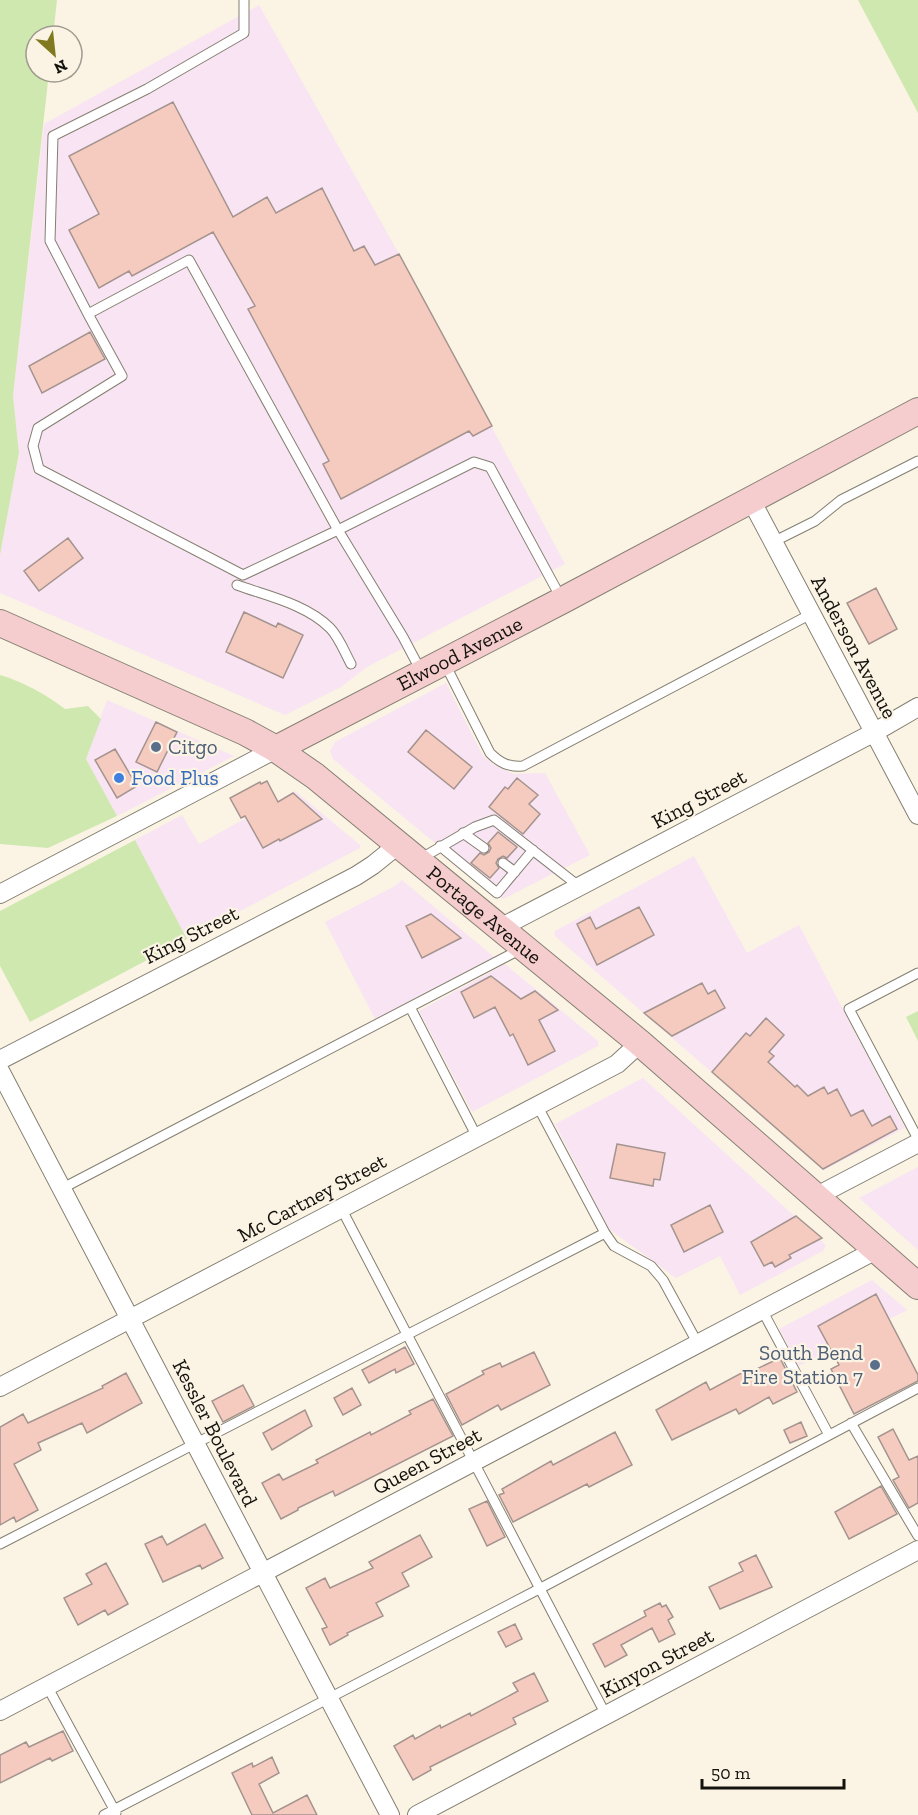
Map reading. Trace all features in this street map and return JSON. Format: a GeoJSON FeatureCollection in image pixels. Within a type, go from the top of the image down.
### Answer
{"type":"FeatureCollection","features":[{"type":"Feature","properties":{"kind":"main road","name":"Elwood Avenue"},"geometry":{"type":"LineString","coordinates":[[276,749],[918,411]]}},
{"type":"Feature","properties":{"kind":"main road","name":"Portage Avenue"},"geometry":{"type":"LineString","coordinates":[[0,623],[245,732],[276,749],[315,776],[419,860],[489,902],[500,928],[640,1043],[918,1286]]}},
{"type":"Feature","properties":{"kind":"street","name":"Anderson Avenue"},"geometry":{"type":"LineString","coordinates":[[751,500],[918,815]]}},
{"type":"Feature","properties":{"kind":"street","name":"King Street"},"geometry":{"type":"LineString","coordinates":[[500,928],[873,733],[918,707]]}},
{"type":"Feature","properties":{"kind":"street","name":"Elwood Avenue"},"geometry":{"type":"LineString","coordinates":[[0,894],[276,749]]}},
{"type":"Feature","properties":{"kind":"street","name":"King Street"},"geometry":{"type":"LineString","coordinates":[[0,1060],[356,876],[399,844]]}},
{"type":"Feature","properties":{"kind":"street","name":"Mc Cartney Street"},"geometry":{"type":"LineString","coordinates":[[0,1387],[617,1064],[640,1043]]}},
{"type":"Feature","properties":{"kind":"street","name":"Kessler Boulevard"},"geometry":{"type":"LineString","coordinates":[[0,1071],[390,1815]]}},
{"type":"Feature","properties":{"kind":"street"},"geometry":{"type":"LineString","coordinates":[[815,1197],[918,1141]]}},
{"type":"Feature","properties":{"kind":"street","name":"Queen Street"},"geometry":{"type":"LineString","coordinates":[[0,1711],[876,1250]]}},
{"type":"Feature","properties":{"kind":"street","name":"Kinyon Street"},"geometry":{"type":"LineString","coordinates":[[417,1815],[918,1550]]}},
{"type":"Feature","properties":{"kind":"lane"},"geometry":{"type":"LineString","coordinates":[[244,0],[244,33],[147,89],[53,136],[50,241],[122,376],[38,428],[33,446],[39,469],[243,575],[474,462],[490,466],[562,600]]}},
{"type":"Feature","properties":{"kind":"lane"},"geometry":{"type":"LineString","coordinates":[[88,314],[189,260],[338,530],[422,673]]}},
{"type":"Feature","properties":{"kind":"lane"},"geometry":{"type":"LineString","coordinates":[[773,542],[815,521],[841,501],[918,461]]}},
{"type":"Feature","properties":{"kind":"lane"},"geometry":{"type":"LineString","coordinates":[[237,585],[310,614],[331,629],[351,664]]}},
{"type":"Feature","properties":{"kind":"lane"},"geometry":{"type":"LineString","coordinates":[[444,662],[490,753],[499,762],[510,766],[523,766],[811,614]]}},
{"type":"Feature","properties":{"kind":"lane"},"geometry":{"type":"LineString","coordinates":[[419,860],[475,826],[494,820],[580,887]]}},
{"type":"Feature","properties":{"kind":"lane"},"geometry":{"type":"LineString","coordinates":[[463,833],[484,848]]}},
{"type":"Feature","properties":{"kind":"lane"},"geometry":{"type":"LineString","coordinates":[[440,846],[489,902],[533,850]]}},
{"type":"Feature","properties":{"kind":"lane"},"geometry":{"type":"LineString","coordinates":[[503,863],[515,872]]}},
{"type":"Feature","properties":{"kind":"lane"},"geometry":{"type":"LineString","coordinates":[[61,1189],[523,948]]}},
{"type":"Feature","properties":{"kind":"lane"},"geometry":{"type":"LineString","coordinates":[[918,973],[849,1009],[918,1141]]}},
{"type":"Feature","properties":{"kind":"lane"},"geometry":{"type":"LineString","coordinates":[[410,1007],[477,1137]]}},
{"type":"Feature","properties":{"kind":"lane"},"geometry":{"type":"LineString","coordinates":[[537,1105],[604,1233],[614,1246],[651,1266],[663,1280],[698,1344]]}},
{"type":"Feature","properties":{"kind":"lane"},"geometry":{"type":"LineString","coordinates":[[341,1208],[606,1715]]}},
{"type":"Feature","properties":{"kind":"lane"},"geometry":{"type":"LineString","coordinates":[[0,1544],[604,1233]]}},
{"type":"Feature","properties":{"kind":"lane"},"geometry":{"type":"LineString","coordinates":[[762,1310],[829,1435]]}},
{"type":"Feature","properties":{"kind":"lane"},"geometry":{"type":"LineString","coordinates":[[104,1815],[115,1812],[918,1388]]}},
{"type":"Feature","properties":{"kind":"lane"},"geometry":{"type":"LineString","coordinates":[[851,1423],[918,1536]]}},
{"type":"Feature","properties":{"kind":"lane"},"geometry":{"type":"LineString","coordinates":[[47,1686],[115,1812]]}},
{"type":"Feature","properties":{"kind":"shaded area"},"geometry":{"type":"Polygon","coordinates":[[[259,5],[399,254],[565,564],[367,667],[341,687],[285,715],[0,593],[0,555],[19,454],[13,396],[44,124],[259,5]]]}},
{"type":"Feature","properties":{"kind":"shaded area"},"geometry":{"type":"Polygon","coordinates":[[[446,683],[483,756],[513,774],[545,773],[590,855],[503,899],[333,759],[330,751],[335,742],[446,683]]]}},
{"type":"Feature","properties":{"kind":"shaded area"},"geometry":{"type":"Polygon","coordinates":[[[107,700],[234,756],[117,816],[86,759],[107,700]]]}},
{"type":"Feature","properties":{"kind":"shaded area"},"geometry":{"type":"Polygon","coordinates":[[[295,791],[360,845],[360,848],[187,939],[135,840],[182,815],[199,844],[295,791]]]}},
{"type":"Feature","properties":{"kind":"shaded area"},"geometry":{"type":"Polygon","coordinates":[[[694,856],[747,953],[799,925],[905,1128],[824,1170],[555,936],[555,931],[694,856]]]}},
{"type":"Feature","properties":{"kind":"shaded area"},"geometry":{"type":"Polygon","coordinates":[[[402,880],[494,957],[375,1019],[325,922],[395,886],[402,880]]]}},
{"type":"Feature","properties":{"kind":"shaded area"},"geometry":{"type":"Polygon","coordinates":[[[505,964],[598,1041],[598,1046],[472,1112],[419,1011],[505,964]]]}},
{"type":"Feature","properties":{"kind":"shaded area"},"geometry":{"type":"Polygon","coordinates":[[[643,1078],[826,1245],[823,1251],[740,1295],[720,1256],[676,1278],[609,1229],[555,1124],[643,1078]]]}},
{"type":"Feature","properties":{"kind":"shaded area"},"geometry":{"type":"Polygon","coordinates":[[[918,1167],[918,1250],[859,1198],[918,1167]]]}},
{"type":"Feature","properties":{"kind":"shaded area"},"geometry":{"type":"Polygon","coordinates":[[[872,1280],[907,1310],[799,1366],[779,1329],[872,1280]]]}},
{"type":"Feature","properties":{"kind":"green space"},"geometry":{"type":"Polygon","coordinates":[[[0,0],[57,0],[54,24],[24,24],[24,84],[48,84],[13,396],[19,453],[0,555],[0,0]]]}},
{"type":"Feature","properties":{"kind":"green space"},"geometry":{"type":"Polygon","coordinates":[[[858,0],[918,0],[918,113],[858,0]]]}},
{"type":"Feature","properties":{"kind":"green space"},"geometry":{"type":"Polygon","coordinates":[[[0,675],[34,689],[65,709],[88,706],[101,719],[86,759],[117,816],[48,848],[0,844],[0,675]]]}},
{"type":"Feature","properties":{"kind":"green space"},"geometry":{"type":"Polygon","coordinates":[[[135,840],[187,939],[30,1022],[0,966],[0,911],[135,840]]]}},
{"type":"Feature","properties":{"kind":"green space"},"geometry":{"type":"Polygon","coordinates":[[[918,1011],[918,1041],[906,1017],[918,1011]]]}},
{"type":"Feature","properties":{"kind":"building"},"geometry":{"type":"Polygon","coordinates":[[[173,102],[233,217],[267,197],[276,213],[322,188],[354,251],[364,246],[375,265],[399,254],[492,426],[473,436],[469,431],[341,499],[323,464],[329,461],[248,309],[255,306],[213,232],[132,276],[129,271],[99,288],[69,230],[99,214],[69,156],[173,102]]]}},
{"type":"Feature","properties":{"kind":"building"},"geometry":{"type":"Polygon","coordinates":[[[90,332],[105,359],[42,393],[29,366],[90,332]]]}},
{"type":"Feature","properties":{"kind":"building"},"geometry":{"type":"Polygon","coordinates":[[[68,538],[83,558],[39,591],[24,571],[68,538]]]}},
{"type":"Feature","properties":{"kind":"building"},"geometry":{"type":"Polygon","coordinates":[[[876,588],[897,629],[869,644],[847,603],[876,588]]]}},
{"type":"Feature","properties":{"kind":"building"},"geometry":{"type":"Polygon","coordinates":[[[244,612],[276,627],[278,623],[303,635],[283,678],[226,652],[244,612]]]}},
{"type":"Feature","properties":{"kind":"building","name":"Citgo"},"geometry":{"type":"Polygon","coordinates":[[[156,722],[177,732],[157,772],[136,762],[156,722]]]}},
{"type":"Feature","properties":{"kind":"building"},"geometry":{"type":"Polygon","coordinates":[[[426,730],[472,767],[454,789],[408,752],[426,730]]]}},
{"type":"Feature","properties":{"kind":"building","name":"Food Plus"},"geometry":{"type":"Polygon","coordinates":[[[115,749],[137,786],[117,798],[95,760],[115,749]]]}},
{"type":"Feature","properties":{"kind":"building"},"geometry":{"type":"Polygon","coordinates":[[[517,778],[538,795],[529,804],[540,814],[523,834],[489,807],[505,787],[508,789],[517,778]]]}},
{"type":"Feature","properties":{"kind":"building"},"geometry":{"type":"Polygon","coordinates":[[[267,781],[278,802],[293,793],[322,819],[263,848],[245,816],[241,818],[230,798],[260,782],[261,784],[267,781]]]}},
{"type":"Feature","properties":{"kind":"building"},"geometry":{"type":"Polygon","coordinates":[[[498,832],[517,847],[507,858],[503,856],[498,859],[496,863],[499,868],[490,878],[471,863],[480,853],[484,855],[489,852],[491,848],[488,843],[498,832]]]}},
{"type":"Feature","properties":{"kind":"building"},"geometry":{"type":"Polygon","coordinates":[[[639,907],[654,935],[597,965],[577,924],[590,917],[596,929],[639,907]]]}},
{"type":"Feature","properties":{"kind":"building"},"geometry":{"type":"Polygon","coordinates":[[[431,914],[461,938],[422,958],[406,926],[431,914]]]}},
{"type":"Feature","properties":{"kind":"building"},"geometry":{"type":"Polygon","coordinates":[[[491,976],[521,999],[535,991],[558,1010],[539,1020],[555,1051],[528,1065],[513,1034],[510,1036],[495,1007],[474,1018],[461,992],[491,976]]]}},
{"type":"Feature","properties":{"kind":"building"},"geometry":{"type":"Polygon","coordinates":[[[702,983],[708,994],[715,990],[725,1008],[672,1036],[644,1013],[702,983]]]}},
{"type":"Feature","properties":{"kind":"building"},"geometry":{"type":"Polygon","coordinates":[[[766,1018],[784,1035],[769,1052],[774,1056],[768,1062],[795,1087],[797,1085],[808,1096],[824,1087],[828,1094],[837,1089],[851,1116],[863,1110],[872,1126],[890,1116],[897,1129],[823,1169],[712,1072],[746,1033],[750,1036],[766,1018]]]}},
{"type":"Feature","properties":{"kind":"building"},"geometry":{"type":"Polygon","coordinates":[[[617,1144],[665,1153],[660,1180],[654,1179],[653,1186],[610,1178],[617,1144]]]}},
{"type":"Feature","properties":{"kind":"building"},"geometry":{"type":"Polygon","coordinates":[[[710,1205],[723,1232],[684,1252],[671,1225],[710,1205]]]}},
{"type":"Feature","properties":{"kind":"building"},"geometry":{"type":"Polygon","coordinates":[[[796,1216],[822,1238],[789,1255],[791,1258],[775,1267],[772,1262],[764,1266],[751,1242],[796,1216]]]}},
{"type":"Feature","properties":{"kind":"building","name":"South Bend Fire Station 7"},"geometry":{"type":"Polygon","coordinates":[[[876,1294],[918,1375],[918,1381],[854,1414],[831,1369],[839,1365],[818,1326],[876,1294]]]}},
{"type":"Feature","properties":{"kind":"building"},"geometry":{"type":"Polygon","coordinates":[[[405,1347],[414,1364],[396,1373],[395,1369],[369,1383],[362,1370],[405,1347]]]}},
{"type":"Feature","properties":{"kind":"building"},"geometry":{"type":"Polygon","coordinates":[[[534,1352],[550,1385],[501,1410],[498,1405],[462,1425],[446,1394],[484,1374],[482,1371],[500,1363],[502,1367],[534,1352]]]}},
{"type":"Feature","properties":{"kind":"building"},"geometry":{"type":"Polygon","coordinates":[[[780,1358],[797,1392],[773,1404],[769,1397],[739,1414],[736,1409],[672,1440],[656,1410],[706,1382],[710,1390],[747,1370],[748,1373],[780,1358]]]}},
{"type":"Feature","properties":{"kind":"building"},"geometry":{"type":"Polygon","coordinates":[[[126,1373],[142,1403],[87,1433],[82,1423],[38,1443],[41,1450],[14,1464],[38,1510],[16,1522],[14,1517],[0,1525],[0,1427],[23,1414],[28,1423],[103,1388],[102,1386],[126,1373]]]}},
{"type":"Feature","properties":{"kind":"building"},"geometry":{"type":"Polygon","coordinates":[[[243,1385],[254,1406],[223,1422],[212,1401],[243,1385]]]}},
{"type":"Feature","properties":{"kind":"building"},"geometry":{"type":"Polygon","coordinates":[[[352,1388],[361,1405],[343,1415],[334,1398],[352,1388]]]}},
{"type":"Feature","properties":{"kind":"building"},"geometry":{"type":"Polygon","coordinates":[[[433,1399],[453,1436],[335,1496],[333,1491],[281,1519],[262,1483],[279,1474],[283,1480],[318,1463],[316,1460],[370,1432],[371,1435],[411,1414],[409,1411],[433,1399]]]}},
{"type":"Feature","properties":{"kind":"building"},"geometry":{"type":"Polygon","coordinates":[[[305,1410],[312,1426],[272,1450],[263,1433],[305,1410]]]}},
{"type":"Feature","properties":{"kind":"building"},"geometry":{"type":"Polygon","coordinates":[[[801,1422],[807,1436],[790,1443],[784,1430],[801,1422]]]}},
{"type":"Feature","properties":{"kind":"building"},"geometry":{"type":"Polygon","coordinates":[[[893,1429],[909,1460],[918,1456],[918,1503],[909,1508],[893,1480],[899,1477],[878,1437],[893,1429]]]}},
{"type":"Feature","properties":{"kind":"building"},"geometry":{"type":"Polygon","coordinates":[[[615,1432],[632,1465],[589,1487],[587,1484],[513,1522],[499,1495],[504,1493],[502,1489],[551,1461],[553,1465],[615,1432]]]}},
{"type":"Feature","properties":{"kind":"building"},"geometry":{"type":"Polygon","coordinates":[[[881,1486],[897,1514],[849,1539],[835,1512],[881,1486]]]}},
{"type":"Feature","properties":{"kind":"building"},"geometry":{"type":"Polygon","coordinates":[[[487,1501],[505,1537],[487,1546],[469,1509],[487,1501]]]}},
{"type":"Feature","properties":{"kind":"building"},"geometry":{"type":"Polygon","coordinates":[[[205,1524],[223,1558],[202,1569],[200,1565],[163,1582],[145,1544],[162,1536],[167,1545],[205,1524]]]}},
{"type":"Feature","properties":{"kind":"building"},"geometry":{"type":"Polygon","coordinates":[[[420,1535],[432,1557],[402,1573],[409,1586],[376,1603],[383,1616],[347,1633],[348,1635],[330,1645],[322,1629],[327,1627],[306,1588],[325,1578],[330,1588],[373,1568],[369,1562],[420,1535]]]}},
{"type":"Feature","properties":{"kind":"building"},"geometry":{"type":"Polygon","coordinates":[[[756,1555],[772,1587],[720,1609],[709,1587],[743,1571],[739,1563],[756,1555]]]}},
{"type":"Feature","properties":{"kind":"building"},"geometry":{"type":"Polygon","coordinates":[[[106,1563],[128,1604],[108,1615],[105,1610],[78,1625],[64,1598],[92,1584],[86,1574],[106,1563]]]}},
{"type":"Feature","properties":{"kind":"building"},"geometry":{"type":"Polygon","coordinates":[[[660,1603],[662,1607],[666,1605],[673,1617],[668,1620],[675,1634],[659,1642],[652,1628],[621,1645],[627,1655],[605,1667],[593,1644],[646,1616],[644,1611],[660,1603]]]}},
{"type":"Feature","properties":{"kind":"building"},"geometry":{"type":"Polygon","coordinates":[[[515,1624],[522,1639],[506,1647],[498,1632],[515,1624]]]}},
{"type":"Feature","properties":{"kind":"building"},"geometry":{"type":"Polygon","coordinates":[[[534,1673],[548,1701],[513,1718],[516,1724],[430,1767],[431,1770],[413,1780],[394,1746],[413,1735],[415,1739],[440,1725],[441,1728],[470,1713],[471,1716],[518,1691],[513,1683],[534,1673]]]}},
{"type":"Feature","properties":{"kind":"building"},"geometry":{"type":"Polygon","coordinates":[[[63,1731],[73,1751],[52,1761],[50,1758],[0,1783],[0,1755],[26,1742],[29,1747],[63,1731]]]}},
{"type":"Feature","properties":{"kind":"building"},"geometry":{"type":"Polygon","coordinates":[[[272,1757],[279,1773],[259,1784],[273,1813],[307,1795],[317,1815],[252,1815],[232,1773],[252,1763],[253,1767],[272,1757]]]}},
{"type":"Feature","properties":{"kind":"place","name":"Citgo"},"geometry":{"type":"Point","coordinates":[156,747]}},
{"type":"Feature","properties":{"kind":"place","name":"Food Plus"},"geometry":{"type":"Point","coordinates":[119,778]}},
{"type":"Feature","properties":{"kind":"place","name":"South Bend Fire Station 7"},"geometry":{"type":"Point","coordinates":[875,1365]}}]}
